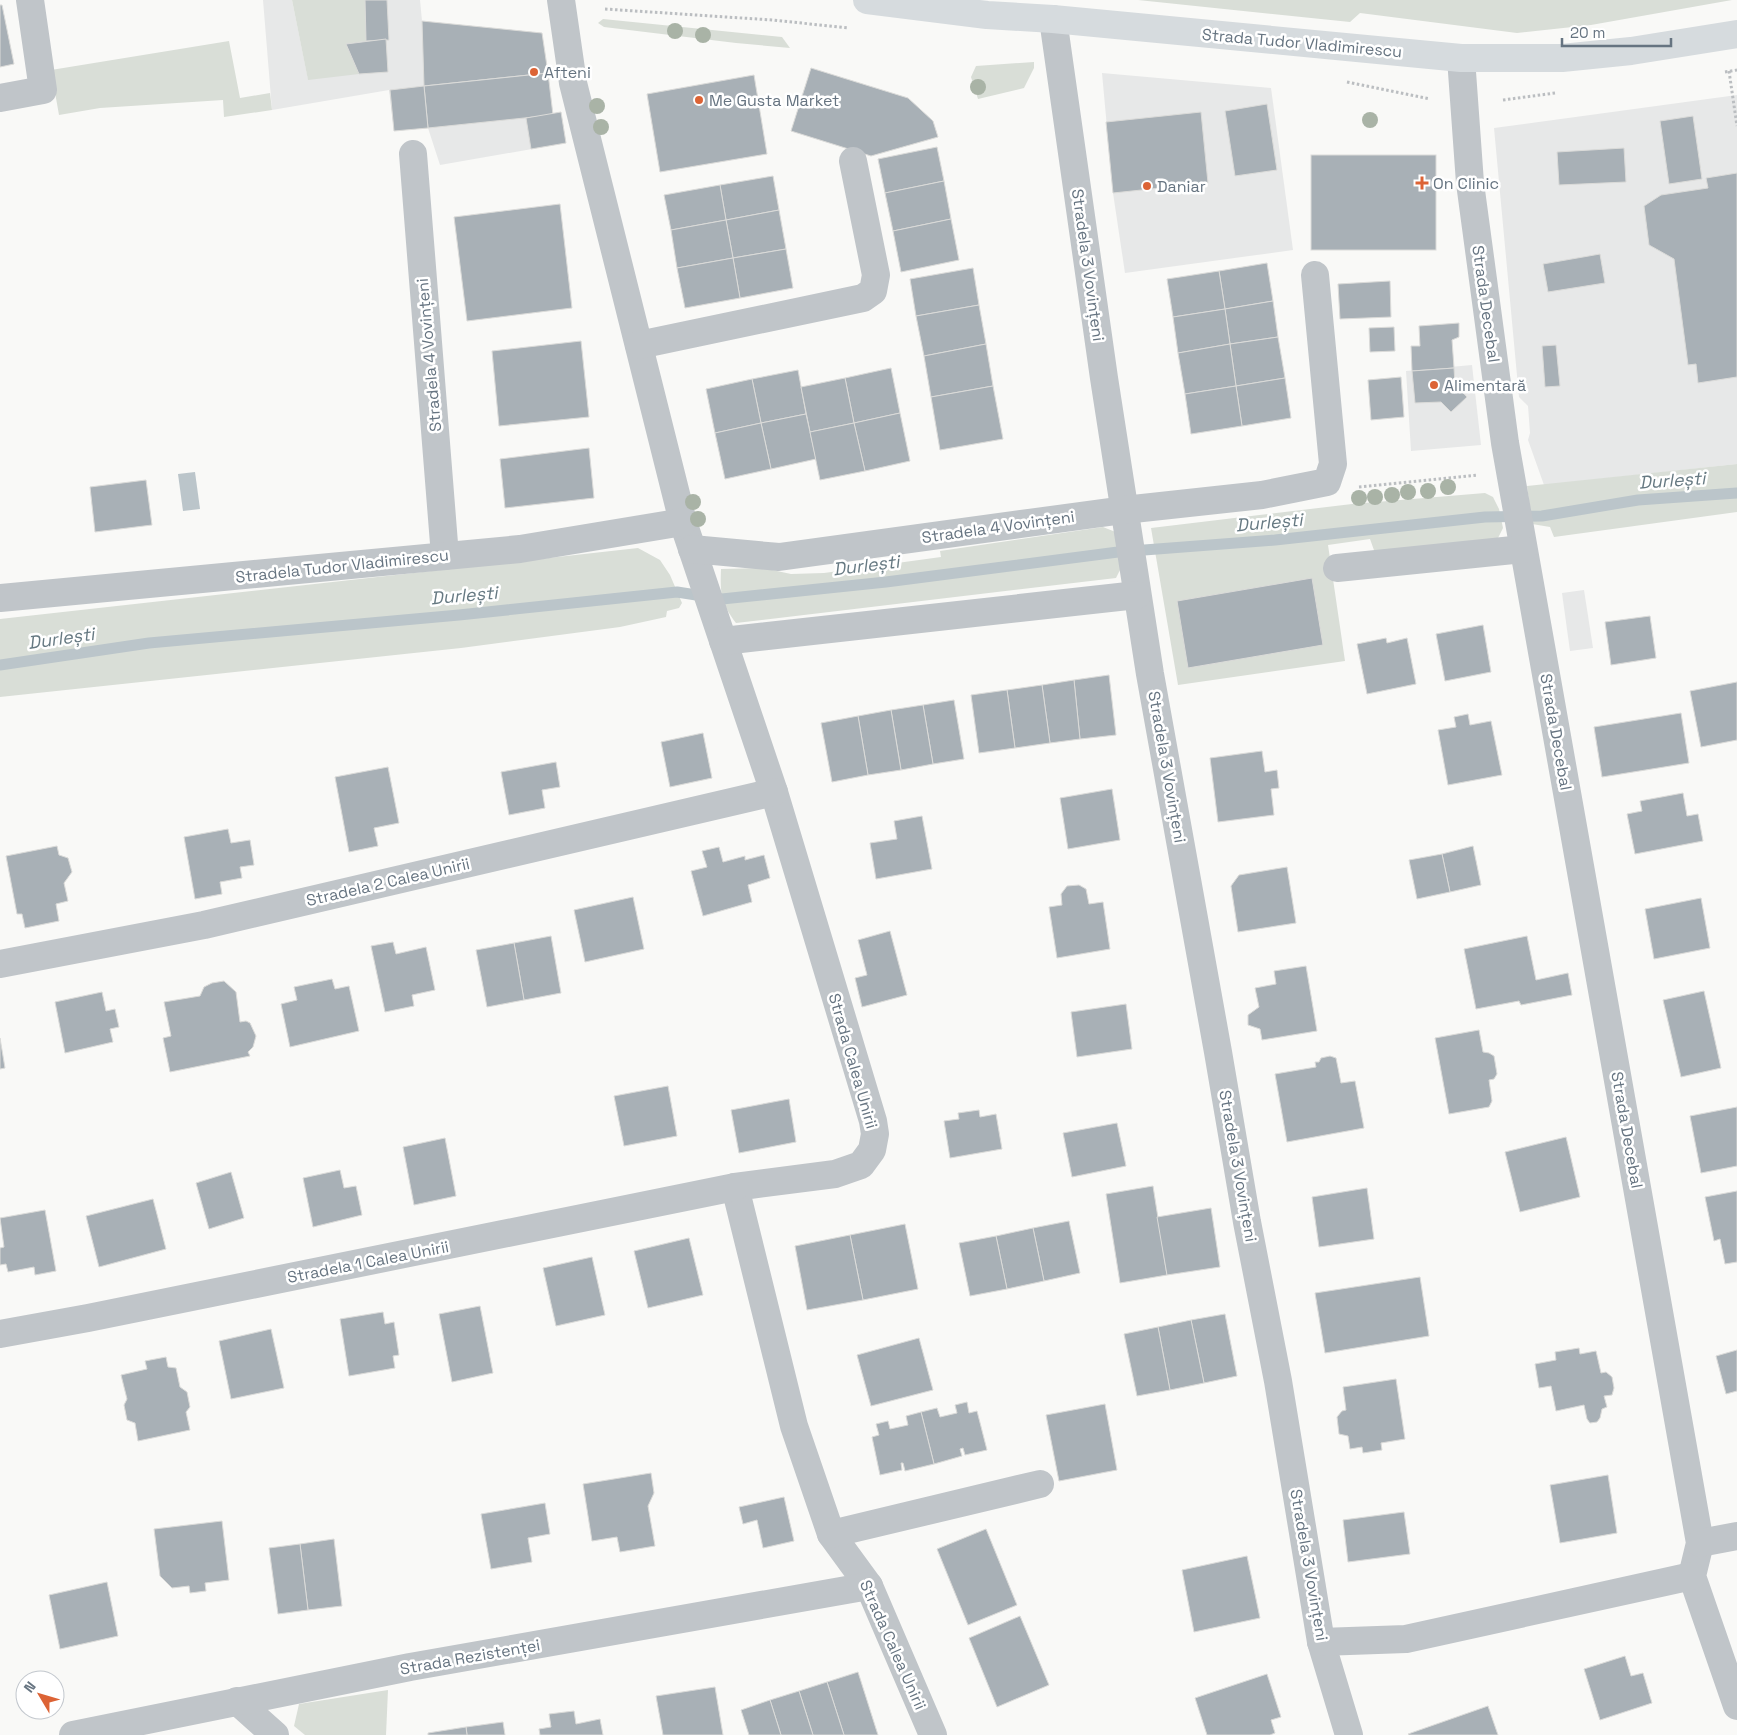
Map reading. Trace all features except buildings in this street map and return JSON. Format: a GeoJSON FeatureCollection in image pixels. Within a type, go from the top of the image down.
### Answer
{"type":"FeatureCollection","features":[{"type":"Feature","properties":{"kind":"main road","name":"Strada Tudor Vladimirescu"},"geometry":{"type":"LineString","coordinates":[[867,0],[987,15],[1054,19],[1461,58],[1562,58],[1631,51],[1737,34]]}},
{"type":"Feature","properties":{"kind":"street"},"geometry":{"type":"LineString","coordinates":[[0,98],[43,90],[30,0]]}},
{"type":"Feature","properties":{"kind":"street"},"geometry":{"type":"LineString","coordinates":[[561,0],[572,83],[683,522],[696,561]]}},
{"type":"Feature","properties":{"kind":"street","name":"Stradela 3 Vovințeni"},"geometry":{"type":"LineString","coordinates":[[1054,19],[1102,368],[1150,674],[1247,1222],[1278,1381],[1321,1642],[1349,1735]]}},
{"type":"Feature","properties":{"kind":"street","name":"Strada Decebal"},"geometry":{"type":"LineString","coordinates":[[1461,58],[1470,183],[1500,411],[1700,1543],[1692,1576]]}},
{"type":"Feature","properties":{"kind":"street","name":"Stradela 4 Vovințeni"},"geometry":{"type":"LineString","coordinates":[[413,154],[445,556]]}},
{"type":"Feature","properties":{"kind":"street"},"geometry":{"type":"LineString","coordinates":[[639,345],[863,298],[873,291],[876,275],[853,161]]}},
{"type":"Feature","properties":{"kind":"street"},"geometry":{"type":"LineString","coordinates":[[1126,519],[1327,482],[1333,464],[1315,275]]}},
{"type":"Feature","properties":{"kind":"street","name":"Stradela 4 Vovințeni"},"geometry":{"type":"LineString","coordinates":[[696,561],[779,558],[1126,519]]}},
{"type":"Feature","properties":{"kind":"street","name":"Stradela Tudor Vladimirescu"},"geometry":{"type":"LineString","coordinates":[[0,598],[520,549],[683,522]]}},
{"type":"Feature","properties":{"kind":"street"},"geometry":{"type":"LineString","coordinates":[[1337,568],[1523,545]]}},
{"type":"Feature","properties":{"kind":"street","name":"Strada Calea Unirii"},"geometry":{"type":"LineString","coordinates":[[696,561],[774,792],[873,1121],[875,1134],[872,1150],[861,1165],[835,1174],[735,1187],[794,1426],[831,1534],[869,1586],[933,1735]]}},
{"type":"Feature","properties":{"kind":"street"},"geometry":{"type":"LineString","coordinates":[[723,641],[1136,585]]}},
{"type":"Feature","properties":{"kind":"street","name":"Stradela 2 Calea Unirii"},"geometry":{"type":"LineString","coordinates":[[0,964],[204,925],[774,792]]}},
{"type":"Feature","properties":{"kind":"street","name":"Stradela 1 Calea Unirii"},"geometry":{"type":"LineString","coordinates":[[0,1334],[128,1310],[735,1187]]}},
{"type":"Feature","properties":{"kind":"street"},"geometry":{"type":"LineString","coordinates":[[831,1534],[1040,1484]]}},
{"type":"Feature","properties":{"kind":"street"},"geometry":{"type":"LineString","coordinates":[[1700,1543],[1737,1536]]}},
{"type":"Feature","properties":{"kind":"street"},"geometry":{"type":"LineString","coordinates":[[1321,1642],[1406,1639],[1692,1576],[1737,1706]]}},
{"type":"Feature","properties":{"kind":"street","name":"Strada Rezistenței"},"geometry":{"type":"LineString","coordinates":[[73,1735],[410,1668],[869,1586]]}},
{"type":"Feature","properties":{"kind":"street"},"geometry":{"type":"LineString","coordinates":[[237,1701],[275,1735]]}},
{"type":"Feature","properties":{"kind":"path"},"geometry":{"type":"LineString","coordinates":[[605,9],[772,20],[858,29]]}},
{"type":"Feature","properties":{"kind":"path"},"geometry":{"type":"LineString","coordinates":[[1729,71],[1737,126]]}},
{"type":"Feature","properties":{"kind":"path"},"geometry":{"type":"LineString","coordinates":[[1327,482],[1361,487],[1512,482]]}},
{"type":"Feature","properties":{"kind":"shaded area"},"geometry":{"type":"Polygon","coordinates":[[[263,0],[292,0],[308,79],[346,44],[366,40],[365,0],[420,0],[422,21],[542,33],[553,114],[561,112],[566,143],[440,165],[428,128],[394,131],[389,90],[272,110],[263,0]]]}},
{"type":"Feature","properties":{"kind":"shaded area"},"geometry":{"type":"Polygon","coordinates":[[[292,0],[365,0],[366,41],[346,44],[359,74],[308,80],[292,0]]]}},
{"type":"Feature","properties":{"kind":"shaded area"},"geometry":{"type":"Polygon","coordinates":[[[1138,0],[1732,0],[1591,25],[1517,33],[1360,13],[1350,22],[1138,0]]]}},
{"type":"Feature","properties":{"kind":"shaded area"},"geometry":{"type":"Polygon","coordinates":[[[603,19],[782,37],[790,48],[604,27],[598,23],[603,19]]]}},
{"type":"Feature","properties":{"kind":"shaded area"},"geometry":{"type":"Polygon","coordinates":[[[229,41],[240,98],[270,93],[272,110],[224,117],[223,100],[100,108],[59,115],[51,70],[229,41]]]}},
{"type":"Feature","properties":{"kind":"shaded area"},"geometry":{"type":"Polygon","coordinates":[[[1034,62],[1034,68],[1024,88],[978,99],[971,77],[976,66],[1034,62]]]}},
{"type":"Feature","properties":{"kind":"shaded area"},"geometry":{"type":"Polygon","coordinates":[[[1102,73],[1271,88],[1293,250],[1125,273],[1113,193],[1102,73]]]}},
{"type":"Feature","properties":{"kind":"shaded area"},"geometry":{"type":"Polygon","coordinates":[[[1737,95],[1737,464],[1544,485],[1528,440],[1530,433],[1528,406],[1519,397],[1494,128],[1737,95]]]}},
{"type":"Feature","properties":{"kind":"shaded area"},"geometry":{"type":"Polygon","coordinates":[[[1472,365],[1481,445],[1411,451],[1406,371],[1472,365]]]}},
{"type":"Feature","properties":{"kind":"shaded area"},"geometry":{"type":"Polygon","coordinates":[[[1737,464],[1737,512],[1554,537],[1550,527],[1532,524],[1527,486],[1737,464]]]}},
{"type":"Feature","properties":{"kind":"shaded area"},"geometry":{"type":"Polygon","coordinates":[[[195,472],[200,509],[183,511],[178,474],[195,472]]]}},
{"type":"Feature","properties":{"kind":"shaded area"},"geometry":{"type":"Polygon","coordinates":[[[1485,493],[1493,497],[1499,509],[1503,528],[1497,540],[1375,553],[1370,539],[1328,545],[1345,661],[1178,685],[1151,528],[1352,504],[1485,493]]]}},
{"type":"Feature","properties":{"kind":"shaded area"},"geometry":{"type":"Polygon","coordinates":[[[1103,527],[1118,533],[1125,560],[1116,578],[736,623],[727,610],[722,598],[721,569],[763,568],[791,574],[824,573],[941,557],[940,551],[1103,527]]]}},
{"type":"Feature","properties":{"kind":"shaded area"},"geometry":{"type":"Polygon","coordinates":[[[638,548],[660,560],[670,575],[682,603],[679,608],[667,611],[666,617],[620,627],[461,648],[0,697],[0,619],[638,548]]]}},
{"type":"Feature","properties":{"kind":"shaded area"},"geometry":{"type":"Polygon","coordinates":[[[1584,590],[1593,648],[1570,651],[1562,593],[1584,590]]]}},
{"type":"Feature","properties":{"kind":"shaded area"},"geometry":{"type":"Polygon","coordinates":[[[388,1690],[386,1735],[305,1735],[294,1726],[299,1704],[388,1690]]]}},
{"type":"Feature","properties":{"kind":"waterway","name":"Durlești"},"geometry":{"type":"LineString","coordinates":[[0,665],[149,643],[459,615],[677,592],[722,599],[886,582],[1118,552],[1275,540],[1485,517],[1542,516],[1638,500],[1737,493]]}},
{"type":"Feature","properties":{"kind":"place","name":"Afteni"},"geometry":{"type":"Point","coordinates":[534,72]}},
{"type":"Feature","properties":{"kind":"place","name":"Me Gusta Market"},"geometry":{"type":"Point","coordinates":[699,100]}},
{"type":"Feature","properties":{"kind":"place","name":"On Clinic"},"geometry":{"type":"Point","coordinates":[1422,183]}},
{"type":"Feature","properties":{"kind":"place","name":"Daniar"},"geometry":{"type":"Point","coordinates":[1147,186]}},
{"type":"Feature","properties":{"kind":"place","name":"Alimentară"},"geometry":{"type":"Point","coordinates":[1434,385]}}]}
